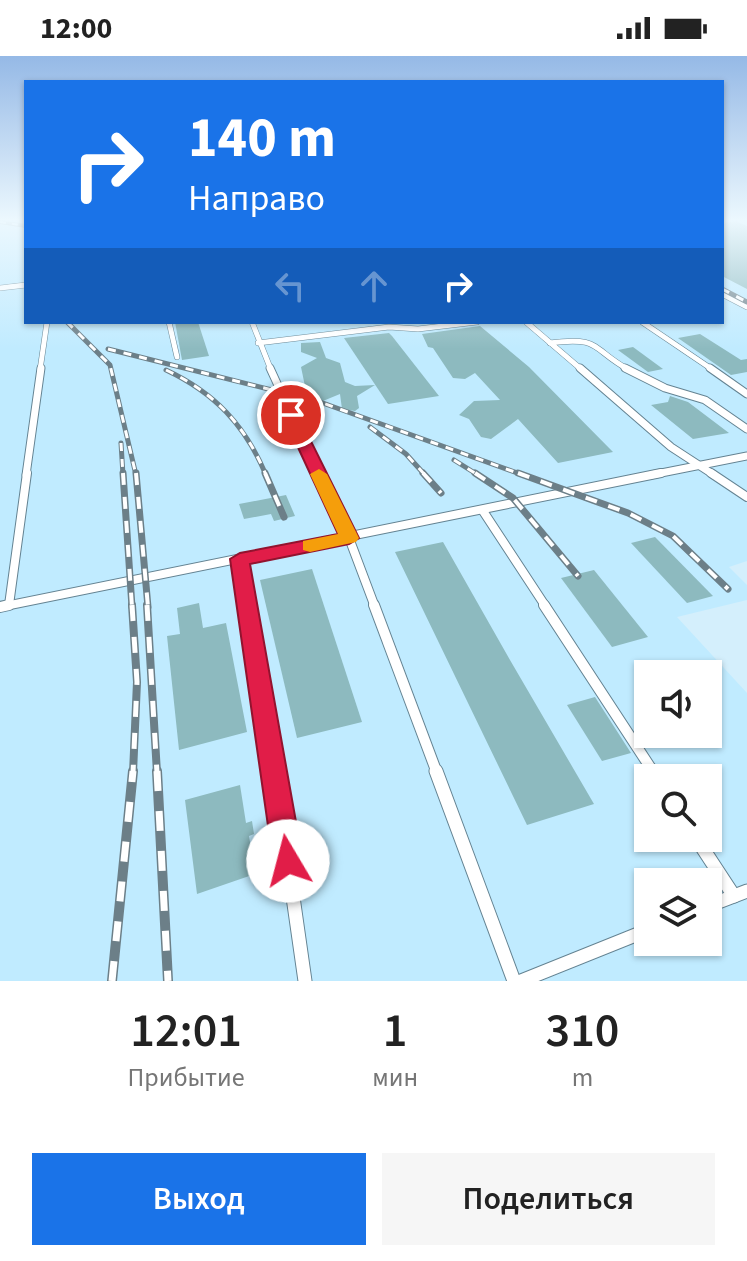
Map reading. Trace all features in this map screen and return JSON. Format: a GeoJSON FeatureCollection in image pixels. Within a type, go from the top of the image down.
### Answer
{"type":"FeatureCollection","features":[{"type":"Feature","properties":{"kind":"lane"},"geometry":{"type":"LineString","coordinates":[[0,288],[24,285]]}},
{"type":"Feature","properties":{"kind":"lane"},"geometry":{"type":"LineString","coordinates":[[724,295],[747,307]]}},
{"type":"Feature","properties":{"kind":"lane"},"geometry":{"type":"LineString","coordinates":[[47,324],[4,606],[483,511],[549,493],[747,456]]}},
{"type":"Feature","properties":{"kind":"lane"},"geometry":{"type":"LineString","coordinates":[[169,324],[177,357]]}},
{"type":"Feature","properties":{"kind":"lane"},"geometry":{"type":"LineString","coordinates":[[253,324],[258,343],[349,538],[514,981]]}},
{"type":"Feature","properties":{"kind":"lane"},"geometry":{"type":"LineString","coordinates":[[258,343],[389,327],[418,329],[460,324]]}},
{"type":"Feature","properties":{"kind":"lane"},"geometry":{"type":"LineString","coordinates":[[528,324],[697,466],[727,480],[747,497]]}},
{"type":"Feature","properties":{"kind":"lane"},"geometry":{"type":"LineString","coordinates":[[645,324],[747,394]]}},
{"type":"Feature","properties":{"kind":"lane"},"geometry":{"type":"LineString","coordinates":[[550,343],[579,339],[595,344],[624,368],[665,388],[705,400],[747,429]]}},
{"type":"Feature","properties":{"kind":"lane"},"geometry":{"type":"LineString","coordinates":[[483,511],[648,764]]}},
{"type":"Feature","properties":{"kind":"lane"},"geometry":{"type":"LineString","coordinates":[[240,559],[271,740],[305,981]]}},
{"type":"Feature","properties":{"kind":"lane"},"geometry":{"type":"LineString","coordinates":[[707,852],[740,894]]}},
{"type":"Feature","properties":{"kind":"lane"},"geometry":{"type":"LineString","coordinates":[[521,981],[634,936]]}},
{"type":"Feature","properties":{"kind":"shaded area"},"geometry":{"type":"Polygon","coordinates":[[[0,263],[24,263],[24,324],[724,324],[724,263],[747,263],[747,561],[729,567],[747,585],[747,600],[677,617],[717,660],[634,660],[634,748],[722,748],[722,666],[747,693],[747,981],[0,981],[0,263]]]}},
{"type":"Feature","properties":{"kind":"building"},"geometry":{"type":"Polygon","coordinates":[[[724,263],[747,263],[747,289],[724,277],[724,263]]]}},
{"type":"Feature","properties":{"kind":"building"},"geometry":{"type":"Polygon","coordinates":[[[175,324],[199,324],[209,356],[182,360],[175,324]]]}},
{"type":"Feature","properties":{"kind":"building"},"geometry":{"type":"Polygon","coordinates":[[[480,326],[529,367],[613,452],[558,463],[518,419],[491,439],[481,437],[469,419],[459,415],[474,401],[500,400],[475,373],[465,379],[453,378],[433,348],[428,347],[422,334],[480,326]]]}},
{"type":"Feature","properties":{"kind":"building"},"geometry":{"type":"Polygon","coordinates":[[[389,333],[439,396],[388,404],[344,338],[389,333]]]}},
{"type":"Feature","properties":{"kind":"building"},"geometry":{"type":"Polygon","coordinates":[[[700,334],[741,360],[747,359],[747,372],[731,375],[678,338],[700,334]]]}},
{"type":"Feature","properties":{"kind":"building"},"geometry":{"type":"Polygon","coordinates":[[[320,342],[326,358],[340,363],[345,382],[355,386],[375,385],[357,396],[359,408],[355,411],[342,409],[340,394],[318,403],[306,391],[301,367],[317,358],[301,352],[301,343],[320,342]]]}},
{"type":"Feature","properties":{"kind":"building"},"geometry":{"type":"Polygon","coordinates":[[[633,347],[663,369],[648,372],[618,350],[633,347]]]}},
{"type":"Feature","properties":{"kind":"building"},"geometry":{"type":"Polygon","coordinates":[[[670,396],[688,402],[729,433],[693,439],[651,405],[668,402],[670,396]]]}},
{"type":"Feature","properties":{"kind":"building"},"geometry":{"type":"Polygon","coordinates":[[[286,495],[295,516],[274,521],[271,514],[244,519],[239,504],[286,495]]]}},
{"type":"Feature","properties":{"kind":"building"},"geometry":{"type":"Polygon","coordinates":[[[655,537],[713,596],[687,603],[631,543],[655,537]]]}},
{"type":"Feature","properties":{"kind":"building"},"geometry":{"type":"Polygon","coordinates":[[[443,542],[594,804],[527,825],[395,552],[443,542]]]}},
{"type":"Feature","properties":{"kind":"building"},"geometry":{"type":"Polygon","coordinates":[[[312,569],[362,722],[297,738],[260,580],[312,569]]]}},
{"type":"Feature","properties":{"kind":"building"},"geometry":{"type":"Polygon","coordinates":[[[594,570],[648,637],[612,647],[561,578],[594,570]]]}},
{"type":"Feature","properties":{"kind":"building"},"geometry":{"type":"Polygon","coordinates":[[[199,603],[203,628],[226,623],[247,732],[179,750],[167,636],[180,634],[177,608],[199,603]]]}},
{"type":"Feature","properties":{"kind":"building"},"geometry":{"type":"Polygon","coordinates":[[[595,697],[631,753],[602,761],[567,705],[595,697]]]}},
{"type":"Feature","properties":{"kind":"building"},"geometry":{"type":"Polygon","coordinates":[[[240,785],[246,823],[252,821],[254,834],[249,836],[255,874],[197,894],[185,800],[240,785]]]}},
{"type":"Feature","properties":{"kind":"railway"},"geometry":{"type":"LineString","coordinates":[[724,290],[747,302]]}},
{"type":"Feature","properties":{"kind":"railway"},"geometry":{"type":"LineString","coordinates":[[69,324],[110,365],[136,475]]}},
{"type":"Feature","properties":{"kind":"railway"},"geometry":{"type":"LineString","coordinates":[[108,349],[320,402],[523,475]]}},
{"type":"Feature","properties":{"kind":"railway"},"geometry":{"type":"LineString","coordinates":[[166,370],[199,389],[226,412],[248,441],[266,475]]}},
{"type":"Feature","properties":{"kind":"railway"},"geometry":{"type":"LineString","coordinates":[[370,427],[406,454],[425,475]]}},
{"type":"Feature","properties":{"kind":"railway"},"geometry":{"type":"LineString","coordinates":[[121,443],[123,475]]}},
{"type":"Feature","properties":{"kind":"railway"},"geometry":{"type":"LineString","coordinates":[[454,460],[478,475]]}},
{"type":"Feature","properties":{"kind":"railway"},"geometry":{"type":"LineString","coordinates":[[123,473],[132,607]]}},
{"type":"Feature","properties":{"kind":"railway"},"geometry":{"type":"LineString","coordinates":[[136,473],[148,607]]}},
{"type":"Feature","properties":{"kind":"railway"},"geometry":{"type":"LineString","coordinates":[[265,473],[284,517]]}},
{"type":"Feature","properties":{"kind":"railway"},"geometry":{"type":"LineString","coordinates":[[423,473],[441,493]]}},
{"type":"Feature","properties":{"kind":"railway"},"geometry":{"type":"LineString","coordinates":[[475,473],[513,498],[578,576]]}},
{"type":"Feature","properties":{"kind":"railway"},"geometry":{"type":"LineString","coordinates":[[518,473],[628,513],[673,536],[728,589]]}},
{"type":"Feature","properties":{"kind":"railway"},"geometry":{"type":"LineString","coordinates":[[132,605],[137,682],[133,773]]}},
{"type":"Feature","properties":{"kind":"railway"},"geometry":{"type":"LineString","coordinates":[[147,605],[157,773]]}},
{"type":"Feature","properties":{"kind":"railway"},"geometry":{"type":"LineString","coordinates":[[112,981],[133,771]]}},
{"type":"Feature","properties":{"kind":"railway"},"geometry":{"type":"LineString","coordinates":[[157,771],[168,981]]}},
{"type":"Feature","properties":{"kind":"slow traffic"},"geometry":{"type":"LineString","coordinates":[[310,546],[349,538],[319,474]]}},
{"type":"Feature","properties":{"kind":"route"},"geometry":{"type":"LineString","coordinates":[[288,861],[240,559],[349,538],[291,415]]}}]}
